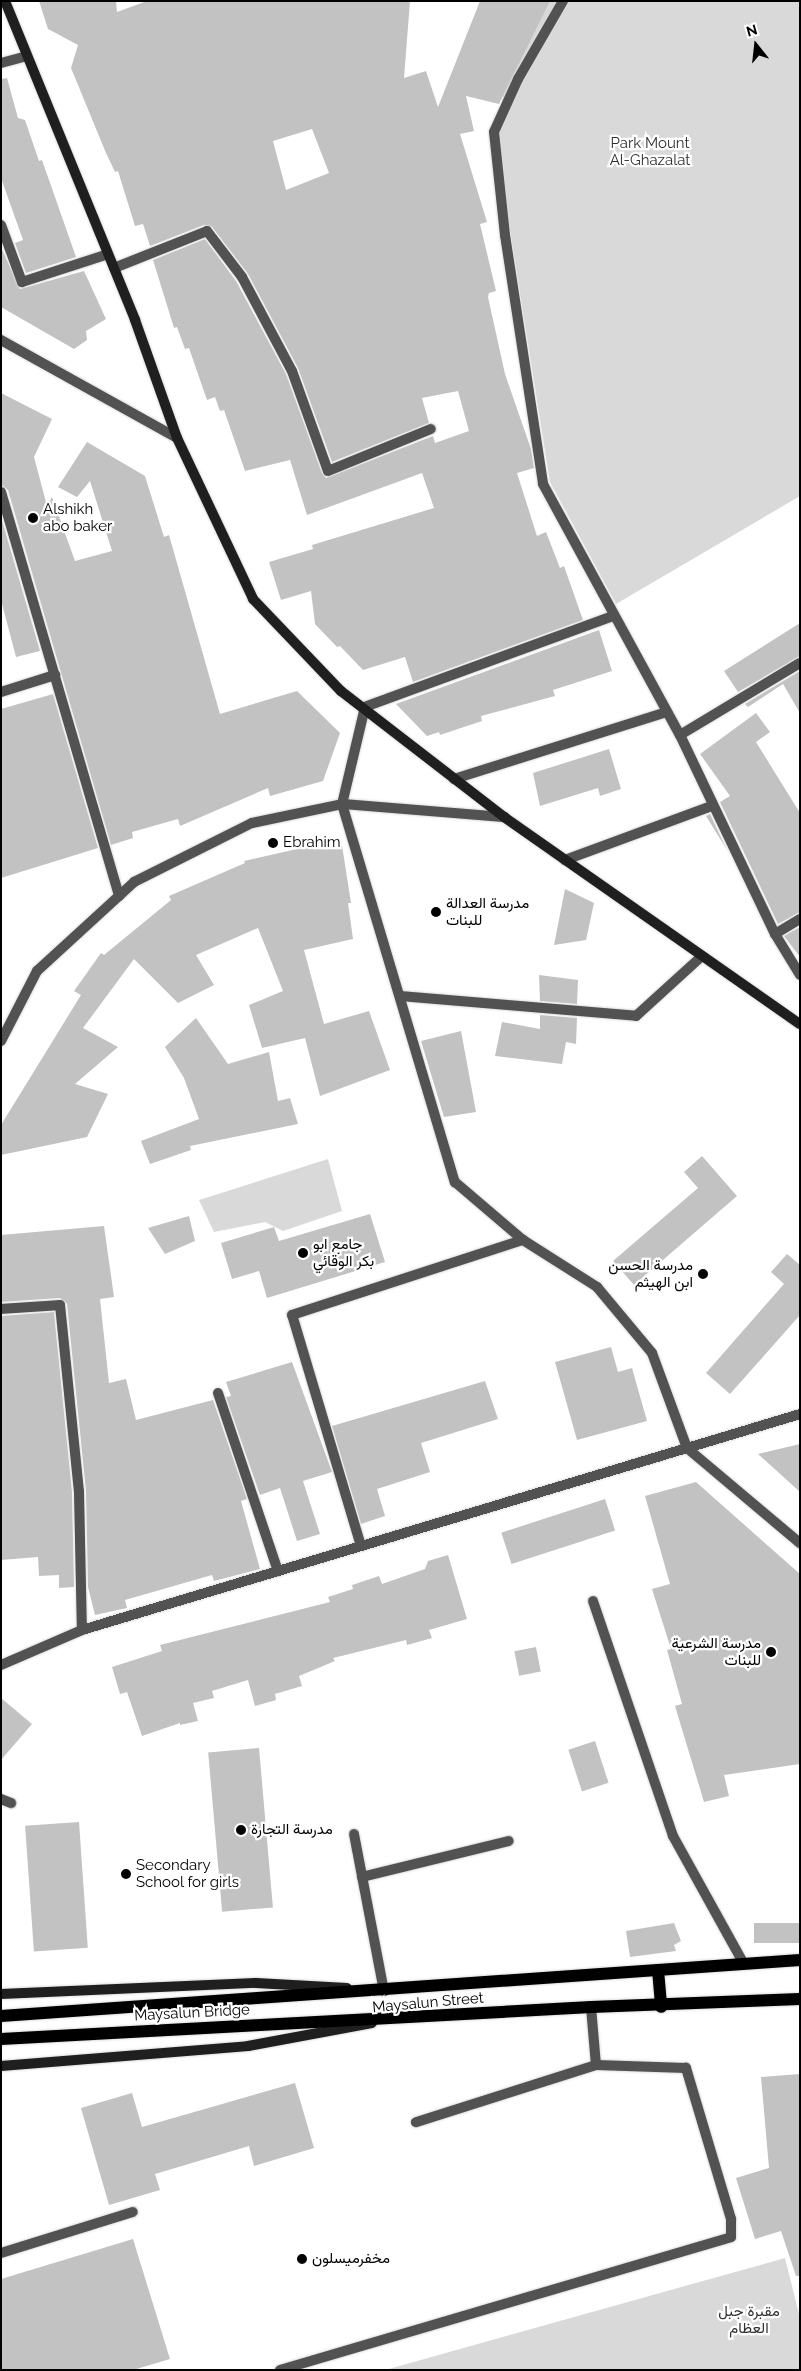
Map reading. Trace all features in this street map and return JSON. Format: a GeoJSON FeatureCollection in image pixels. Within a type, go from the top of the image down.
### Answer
{"type":"FeatureCollection","features":[{"type":"Feature","properties":{"kind":"main road"},"geometry":{"type":"LineString","coordinates":[[5,1],[114,268],[176,438],[253,600],[341,691],[365,707],[454,779],[564,860],[800,1024]]}},
{"type":"Feature","properties":{"kind":"main road","name":"Maysalun Street"},"geometry":{"type":"LineString","coordinates":[[1,1994],[256,1983],[322,1984],[378,1992],[800,1960]]}},
{"type":"Feature","properties":{"kind":"main road"},"geometry":{"type":"LineString","coordinates":[[658,1970],[661,2007]]}},
{"type":"Feature","properties":{"kind":"main road","name":"Maysalun Bridge"},"geometry":{"type":"LineString","coordinates":[[1,2016],[378,1992]]}},
{"type":"Feature","properties":{"kind":"main road","name":"Maysalun Street"},"geometry":{"type":"LineString","coordinates":[[1,2066],[248,2046],[385,2020],[591,2007],[661,2007],[800,1999]]}},
{"type":"Feature","properties":{"kind":"main road","name":"Maysalun Bridge"},"geometry":{"type":"LineString","coordinates":[[1,2039],[385,2020]]}},
{"type":"Feature","properties":{"kind":"street"},"geometry":{"type":"LineString","coordinates":[[563,1],[518,79],[494,132],[505,235],[543,484],[613,616],[680,735],[712,806],[775,934],[800,976]]}},
{"type":"Feature","properties":{"kind":"street"},"geometry":{"type":"LineString","coordinates":[[1,63],[27,56]]}},
{"type":"Feature","properties":{"kind":"street"},"geometry":{"type":"LineString","coordinates":[[1,225],[22,282],[108,254]]}},
{"type":"Feature","properties":{"kind":"street"},"geometry":{"type":"LineString","coordinates":[[114,268],[207,231],[242,277],[292,371],[328,471],[431,429]]}},
{"type":"Feature","properties":{"kind":"street"},"geometry":{"type":"LineString","coordinates":[[1,340],[176,438]]}},
{"type":"Feature","properties":{"kind":"street"},"geometry":{"type":"LineString","coordinates":[[1,492],[119,896]]}},
{"type":"Feature","properties":{"kind":"street"},"geometry":{"type":"LineString","coordinates":[[613,616],[365,707],[342,804],[455,1182],[523,1240],[597,1288],[652,1353],[687,1448],[800,1543]]}},
{"type":"Feature","properties":{"kind":"street"},"geometry":{"type":"LineString","coordinates":[[680,735],[800,663]]}},
{"type":"Feature","properties":{"kind":"street"},"geometry":{"type":"LineString","coordinates":[[1,692],[54,675]]}},
{"type":"Feature","properties":{"kind":"street"},"geometry":{"type":"LineString","coordinates":[[454,779],[667,712]]}},
{"type":"Feature","properties":{"kind":"street"},"geometry":{"type":"LineString","coordinates":[[1,1042],[37,971],[134,882],[252,823],[342,804],[504,817]]}},
{"type":"Feature","properties":{"kind":"street"},"geometry":{"type":"LineString","coordinates":[[564,860],[712,806]]}},
{"type":"Feature","properties":{"kind":"street"},"geometry":{"type":"LineString","coordinates":[[775,934],[800,919]]}},
{"type":"Feature","properties":{"kind":"street"},"geometry":{"type":"LineString","coordinates":[[400,996],[636,1016],[702,956]]}},
{"type":"Feature","properties":{"kind":"street"},"geometry":{"type":"LineString","coordinates":[[361,1546],[292,1316],[523,1240]]}},
{"type":"Feature","properties":{"kind":"street"},"geometry":{"type":"LineString","coordinates":[[1,1309],[60,1305],[79,1492],[82,1630]]}},
{"type":"Feature","properties":{"kind":"street"},"geometry":{"type":"LineString","coordinates":[[218,1393],[278,1571]]}},
{"type":"Feature","properties":{"kind":"street"},"geometry":{"type":"LineString","coordinates":[[1,1665],[82,1630],[800,1414]]}},
{"type":"Feature","properties":{"kind":"street"},"geometry":{"type":"LineString","coordinates":[[593,1601],[673,1836],[744,1964]]}},
{"type":"Feature","properties":{"kind":"street"},"geometry":{"type":"LineString","coordinates":[[354,1834],[378,1992]]}},
{"type":"Feature","properties":{"kind":"street"},"geometry":{"type":"LineString","coordinates":[[362,1877],[509,1841]]}},
{"type":"Feature","properties":{"kind":"street"},"geometry":{"type":"LineString","coordinates":[[591,2007],[596,2065]]}},
{"type":"Feature","properties":{"kind":"street"},"geometry":{"type":"LineString","coordinates":[[280,2370],[731,2237],[730,2219],[686,2068],[596,2065],[416,2122]]}},
{"type":"Feature","properties":{"kind":"street"},"geometry":{"type":"LineString","coordinates":[[1,2253],[134,2212]]}},
{"type":"Feature","properties":{"kind":"green space","name":"Park Mount Al-Ghazalat"},"geometry":{"type":"Polygon","coordinates":[[[525,1],[800,1],[800,496],[616,604],[550,482],[498,155],[506,60],[525,1]]]}},
{"type":"Feature","properties":{"kind":"green space"},"geometry":{"type":"Polygon","coordinates":[[[328,1159],[342,1211],[283,1231],[265,1222],[214,1232],[199,1200],[328,1159]]]}},
{"type":"Feature","properties":{"kind":"green space","name":"مقبرة جبل العظام"},"geometry":{"type":"Polygon","coordinates":[[[785,2258],[800,2318],[800,2370],[385,2370],[785,2258]]]}},
{"type":"Feature","properties":{"kind":"building"},"geometry":{"type":"Polygon","coordinates":[[[39,1],[116,1],[117,12],[147,1],[410,1],[404,78],[426,71],[438,107],[480,1],[550,1],[499,104],[466,96],[474,131],[460,134],[487,222],[480,224],[496,291],[489,293],[488,297],[505,374],[531,449],[534,468],[517,473],[537,536],[546,532],[560,568],[564,566],[583,620],[413,682],[405,657],[363,670],[340,646],[337,647],[315,624],[311,591],[281,600],[269,562],[313,549],[312,545],[434,508],[422,473],[307,515],[290,460],[245,471],[224,410],[220,411],[215,397],[207,400],[189,348],[185,349],[177,327],[174,328],[153,260],[205,239],[236,281],[286,374],[322,473],[326,478],[433,436],[435,443],[469,431],[458,391],[422,398],[429,423],[332,462],[298,368],[248,274],[212,227],[204,225],[150,246],[143,224],[135,226],[118,171],[115,172],[106,153],[71,68],[78,45],[48,29],[39,1]],[[312,129],[273,141],[286,190],[329,173],[312,129]]]}},
{"type":"Feature","properties":{"kind":"building"},"geometry":{"type":"Polygon","coordinates":[[[7,78],[18,118],[25,120],[39,161],[42,160],[76,257],[26,273],[15,243],[23,240],[1,178],[1,79],[7,78]]]}},
{"type":"Feature","properties":{"kind":"building"},"geometry":{"type":"Polygon","coordinates":[[[1,247],[20,289],[84,271],[106,319],[86,331],[87,340],[74,349],[1,307],[1,247]]]}},
{"type":"Feature","properties":{"kind":"building"},"geometry":{"type":"Polygon","coordinates":[[[1,393],[52,419],[34,457],[47,506],[52,497],[75,561],[112,551],[90,481],[77,497],[58,487],[87,442],[145,476],[164,537],[169,535],[220,714],[297,691],[340,733],[323,781],[270,796],[268,788],[180,826],[178,819],[132,832],[133,838],[111,845],[8,490],[1,485],[1,393]]]}},
{"type":"Feature","properties":{"kind":"building"},"geometry":{"type":"Polygon","coordinates":[[[1,517],[40,651],[16,657],[1,600],[1,517]]]}},
{"type":"Feature","properties":{"kind":"building"},"geometry":{"type":"Polygon","coordinates":[[[800,623],[800,656],[738,692],[724,671],[800,623]]]}},
{"type":"Feature","properties":{"kind":"building"},"geometry":{"type":"Polygon","coordinates":[[[599,630],[612,671],[553,690],[555,696],[481,716],[482,721],[440,735],[439,732],[427,736],[396,704],[599,630]]]}},
{"type":"Feature","properties":{"kind":"building"},"geometry":{"type":"Polygon","coordinates":[[[800,671],[800,713],[783,684],[748,707],[745,704],[800,671]]]}},
{"type":"Feature","properties":{"kind":"building"},"geometry":{"type":"Polygon","coordinates":[[[53,694],[98,848],[1,878],[1,709],[53,694]]]}},
{"type":"Feature","properties":{"kind":"building"},"geometry":{"type":"Polygon","coordinates":[[[756,713],[770,732],[756,742],[800,813],[800,912],[778,924],[720,802],[730,796],[700,754],[756,713]]]}},
{"type":"Feature","properties":{"kind":"building"},"geometry":{"type":"Polygon","coordinates":[[[609,749],[621,789],[600,796],[598,788],[540,806],[533,773],[609,749]]]}},
{"type":"Feature","properties":{"kind":"building"},"geometry":{"type":"Polygon","coordinates":[[[710,814],[727,850],[706,816],[710,814]]]}},
{"type":"Feature","properties":{"kind":"building"},"geometry":{"type":"Polygon","coordinates":[[[341,839],[351,903],[348,903],[353,939],[304,950],[324,1024],[369,1011],[390,1070],[320,1096],[305,1038],[262,1048],[249,1005],[283,991],[258,928],[196,955],[214,985],[178,1003],[134,959],[83,1028],[118,1047],[75,1084],[108,1094],[87,1137],[1,1155],[1,1125],[81,995],[74,991],[101,953],[104,955],[171,900],[169,896],[245,863],[244,861],[341,839]]]}},
{"type":"Feature","properties":{"kind":"building"},"geometry":{"type":"Polygon","coordinates":[[[565,889],[594,903],[586,940],[554,945],[565,889]]]}},
{"type":"Feature","properties":{"kind":"building"},"geometry":{"type":"Polygon","coordinates":[[[800,927],[800,957],[784,936],[800,927]]]}},
{"type":"Feature","properties":{"kind":"building"},"geometry":{"type":"Polygon","coordinates":[[[539,975],[578,980],[577,1004],[540,1001],[539,975]]]}},
{"type":"Feature","properties":{"kind":"building"},"geometry":{"type":"Polygon","coordinates":[[[540,1015],[577,1018],[576,1044],[566,1042],[562,1064],[495,1056],[502,1022],[540,1029],[540,1015]]]}},
{"type":"Feature","properties":{"kind":"building"},"geometry":{"type":"Polygon","coordinates":[[[196,1018],[228,1064],[269,1052],[278,1101],[290,1098],[298,1124],[190,1146],[191,1150],[150,1164],[141,1141],[199,1119],[184,1078],[165,1047],[196,1018]]]}},
{"type":"Feature","properties":{"kind":"building"},"geometry":{"type":"Polygon","coordinates":[[[461,1031],[476,1112],[444,1117],[421,1041],[461,1031]]]}},
{"type":"Feature","properties":{"kind":"building"},"geometry":{"type":"Polygon","coordinates":[[[702,1156],[737,1196],[634,1285],[613,1261],[698,1188],[684,1172],[702,1156]]]}},
{"type":"Feature","properties":{"kind":"building","name":"جامع ابو بكر الوقائي"},"geometry":{"type":"Polygon","coordinates":[[[370,1214],[385,1262],[267,1298],[259,1271],[232,1279],[221,1243],[274,1227],[279,1241],[370,1214]]]}},
{"type":"Feature","properties":{"kind":"building"},"geometry":{"type":"Polygon","coordinates":[[[189,1216],[195,1241],[165,1254],[148,1228],[189,1216]]]}},
{"type":"Feature","properties":{"kind":"building"},"geometry":{"type":"Polygon","coordinates":[[[104,1226],[114,1297],[100,1299],[109,1383],[126,1379],[136,1420],[213,1400],[247,1499],[241,1501],[260,1569],[214,1581],[212,1575],[125,1600],[127,1608],[95,1615],[88,1587],[86,1491],[67,1304],[60,1298],[1,1302],[1,1235],[104,1226]]]}},
{"type":"Feature","properties":{"kind":"building"},"geometry":{"type":"Polygon","coordinates":[[[787,1254],[800,1265],[800,1315],[730,1394],[706,1373],[784,1284],[771,1272],[787,1254]]]}},
{"type":"Feature","properties":{"kind":"building"},"geometry":{"type":"Polygon","coordinates":[[[54,1312],[72,1492],[74,1587],[59,1588],[59,1575],[39,1576],[38,1557],[1,1560],[1,1316],[54,1312]]]}},
{"type":"Feature","properties":{"kind":"building"},"geometry":{"type":"Polygon","coordinates":[[[611,1347],[618,1372],[632,1368],[647,1421],[577,1440],[555,1362],[611,1347]]]}},
{"type":"Feature","properties":{"kind":"building"},"geometry":{"type":"Polygon","coordinates":[[[292,1362],[332,1472],[303,1481],[320,1534],[297,1541],[280,1488],[260,1495],[226,1397],[231,1396],[226,1382],[292,1362]]]}},
{"type":"Feature","properties":{"kind":"building"},"geometry":{"type":"Polygon","coordinates":[[[485,1381],[498,1419],[421,1443],[430,1472],[377,1489],[385,1516],[361,1524],[332,1426],[485,1381]]]}},
{"type":"Feature","properties":{"kind":"building"},"geometry":{"type":"Polygon","coordinates":[[[800,1444],[800,1492],[758,1454],[800,1444]]]}},
{"type":"Feature","properties":{"kind":"building"},"geometry":{"type":"Polygon","coordinates":[[[696,1482],[800,1574],[800,1764],[724,1775],[729,1796],[704,1802],[675,1706],[682,1704],[667,1650],[671,1649],[652,1589],[670,1584],[645,1496],[696,1482]]]}},
{"type":"Feature","properties":{"kind":"building"},"geometry":{"type":"Polygon","coordinates":[[[605,1499],[615,1530],[512,1564],[501,1533],[605,1499]]]}},
{"type":"Feature","properties":{"kind":"building"},"geometry":{"type":"Polygon","coordinates":[[[448,1555],[467,1619],[429,1630],[432,1638],[407,1645],[406,1640],[333,1658],[335,1661],[299,1676],[302,1686],[275,1694],[276,1700],[255,1706],[248,1680],[212,1691],[214,1698],[193,1703],[198,1721],[180,1725],[180,1723],[142,1736],[127,1692],[120,1694],[112,1667],[162,1651],[160,1645],[330,1602],[328,1597],[353,1589],[352,1585],[379,1576],[382,1584],[425,1569],[428,1561],[448,1555]]]}},
{"type":"Feature","properties":{"kind":"building"},"geometry":{"type":"Polygon","coordinates":[[[536,1647],[541,1672],[519,1676],[514,1651],[536,1647]]]}},
{"type":"Feature","properties":{"kind":"building"},"geometry":{"type":"Polygon","coordinates":[[[1,1698],[32,1724],[1,1760],[1,1698]]]}},
{"type":"Feature","properties":{"kind":"building"},"geometry":{"type":"Polygon","coordinates":[[[595,1741],[609,1783],[582,1791],[568,1750],[595,1741]]]}},
{"type":"Feature","properties":{"kind":"building","name":"مدرسة التجارة"},"geometry":{"type":"Polygon","coordinates":[[[259,1748],[273,1907],[222,1912],[208,1752],[259,1748]]]}},
{"type":"Feature","properties":{"kind":"building"},"geometry":{"type":"Polygon","coordinates":[[[79,1822],[88,1948],[34,1951],[25,1826],[79,1822]]]}},
{"type":"Feature","properties":{"kind":"building"},"geometry":{"type":"Polygon","coordinates":[[[674,1923],[681,1941],[674,1945],[676,1951],[630,1957],[626,1931],[674,1923]]]}},
{"type":"Feature","properties":{"kind":"building"},"geometry":{"type":"Polygon","coordinates":[[[754,1923],[800,1923],[800,1943],[754,1943],[754,1923]]]}},
{"type":"Feature","properties":{"kind":"building"},"geometry":{"type":"Polygon","coordinates":[[[800,2074],[800,2276],[796,2276],[781,2231],[755,2239],[736,2178],[769,2168],[761,2077],[800,2074]]]}},
{"type":"Feature","properties":{"kind":"building"},"geometry":{"type":"Polygon","coordinates":[[[295,2083],[314,2148],[254,2166],[249,2146],[155,2174],[160,2190],[109,2205],[81,2108],[132,2093],[142,2127],[295,2083]]]}},
{"type":"Feature","properties":{"kind":"building"},"geometry":{"type":"Polygon","coordinates":[[[133,2239],[170,2359],[133,2370],[1,2370],[1,2279],[133,2239]]]}},
{"type":"Feature","properties":{"kind":"place","name":"Alshikh abo baker"},"geometry":{"type":"Point","coordinates":[33,518]}},
{"type":"Feature","properties":{"kind":"place","name":"Ebrahim"},"geometry":{"type":"Point","coordinates":[273,843]}},
{"type":"Feature","properties":{"kind":"place","name":"مدرسة العدالة للبنات"},"geometry":{"type":"Point","coordinates":[436,912]}},
{"type":"Feature","properties":{"kind":"place","name":"جامع ابو بكر الوقائي"},"geometry":{"type":"Point","coordinates":[303,1253]}},
{"type":"Feature","properties":{"kind":"place","name":"مدرسة الحسن ابن الهيثم"},"geometry":{"type":"Point","coordinates":[703,1274]}},
{"type":"Feature","properties":{"kind":"place","name":"مدرسة الشرعية للبنات"},"geometry":{"type":"Point","coordinates":[771,1652]}},
{"type":"Feature","properties":{"kind":"place","name":"مدرسة التجارة"},"geometry":{"type":"Point","coordinates":[241,1830]}},
{"type":"Feature","properties":{"kind":"place","name":"Secondary School for girls"},"geometry":{"type":"Point","coordinates":[126,1874]}},
{"type":"Feature","properties":{"kind":"place","name":"مخفرميسلون"},"geometry":{"type":"Point","coordinates":[302,2259]}}]}
